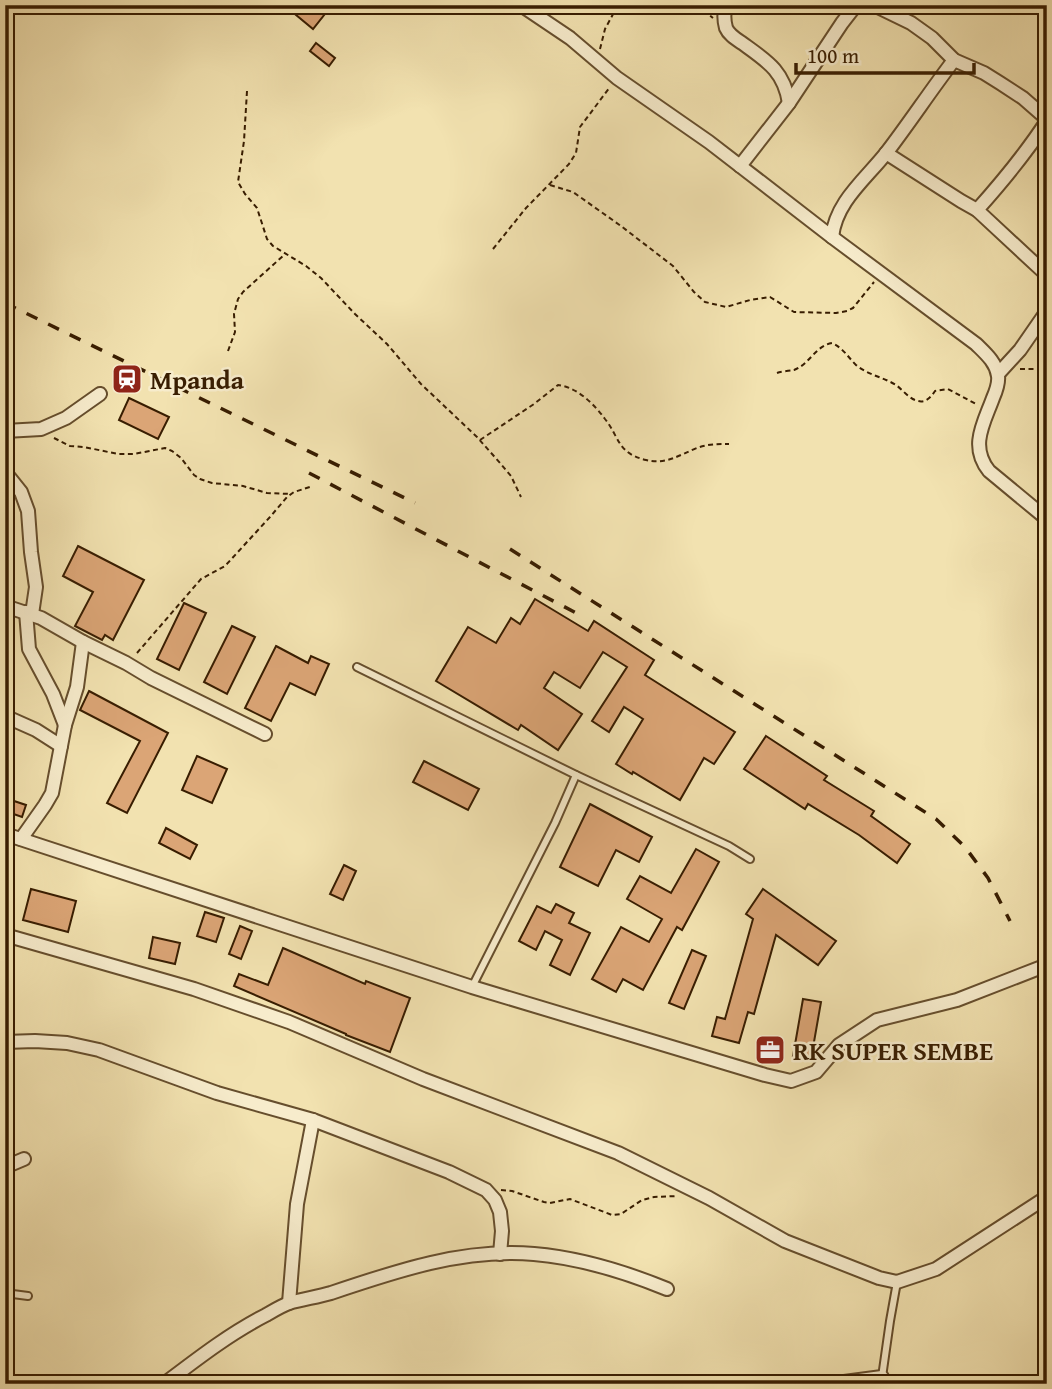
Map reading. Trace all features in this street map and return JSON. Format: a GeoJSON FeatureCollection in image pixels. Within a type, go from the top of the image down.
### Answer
{"type":"FeatureCollection","features":[{"type":"Feature","properties":{"kind":"street"},"geometry":{"type":"LineString","coordinates":[[521,5],[570,38],[617,78],[709,142],[976,344],[1002,370]]}},
{"type":"Feature","properties":{"kind":"street"},"geometry":{"type":"LineString","coordinates":[[726,5],[726,29],[775,70],[787,89],[789,103]]}},
{"type":"Feature","properties":{"kind":"street"},"geometry":{"type":"LineString","coordinates":[[740,166],[789,103],[856,5]]}},
{"type":"Feature","properties":{"kind":"street"},"geometry":{"type":"LineString","coordinates":[[874,5],[911,23],[932,38],[954,60],[1000,83],[1023,98],[1047,120],[1011,173],[977,210]]}},
{"type":"Feature","properties":{"kind":"street"},"geometry":{"type":"LineString","coordinates":[[832,237],[833,225],[844,201],[886,153],[954,60]]}},
{"type":"Feature","properties":{"kind":"street"},"geometry":{"type":"LineString","coordinates":[[886,153],[977,210],[1047,275]]}},
{"type":"Feature","properties":{"kind":"street"},"geometry":{"type":"LineString","coordinates":[[1047,310],[1020,350],[1002,370],[981,429],[978,446],[983,464],[989,471],[1047,519]]}},
{"type":"Feature","properties":{"kind":"street"},"geometry":{"type":"LineString","coordinates":[[5,431],[41,429],[66,418],[100,394]]}},
{"type":"Feature","properties":{"kind":"street"},"geometry":{"type":"LineString","coordinates":[[5,472],[22,492],[29,511],[36,587],[29,613],[29,649],[53,694],[65,725]]}},
{"type":"Feature","properties":{"kind":"street"},"geometry":{"type":"LineString","coordinates":[[5,606],[41,618],[151,678],[265,734]]}},
{"type":"Feature","properties":{"kind":"street"},"geometry":{"type":"LineString","coordinates":[[21,839],[52,793],[65,725],[77,687],[83,642]]}},
{"type":"Feature","properties":{"kind":"street"},"geometry":{"type":"LineString","coordinates":[[9,718],[36,730],[61,746]]}},
{"type":"Feature","properties":{"kind":"street"},"geometry":{"type":"LineString","coordinates":[[5,834],[472,987],[791,1081],[816,1072],[839,1045],[877,1020],[957,1000],[1045,969]]}},
{"type":"Feature","properties":{"kind":"street"},"geometry":{"type":"LineString","coordinates":[[5,935],[194,989],[289,1022],[423,1079],[618,1153],[719,1203],[785,1241],[879,1278],[897,1282],[936,1269],[1047,1197]]}},
{"type":"Feature","properties":{"kind":"street"},"geometry":{"type":"LineString","coordinates":[[5,1042],[67,1043],[99,1050],[217,1093],[313,1120],[449,1172],[486,1190],[495,1199],[500,1212],[502,1231],[500,1254]]}},
{"type":"Feature","properties":{"kind":"street"},"geometry":{"type":"LineString","coordinates":[[289,1303],[297,1203],[313,1120]]}},
{"type":"Feature","properties":{"kind":"street"},"geometry":{"type":"LineString","coordinates":[[5,1167],[24,1159]]}},
{"type":"Feature","properties":{"kind":"street"},"geometry":{"type":"LineString","coordinates":[[164,1384],[223,1340],[289,1303],[460,1257],[531,1253],[569,1258],[619,1270],[667,1289]]}},
{"type":"Feature","properties":{"kind":"street"},"geometry":{"type":"LineString","coordinates":[[829,1384],[881,1380]]}},
{"type":"Feature","properties":{"kind":"lane"},"geometry":{"type":"LineString","coordinates":[[357,667],[576,775],[729,846],[750,859]]}},
{"type":"Feature","properties":{"kind":"lane"},"geometry":{"type":"LineString","coordinates":[[472,987],[555,823],[576,775]]}},
{"type":"Feature","properties":{"kind":"lane"},"geometry":{"type":"LineString","coordinates":[[1043,1091],[1047,1082]]}},
{"type":"Feature","properties":{"kind":"lane"},"geometry":{"type":"LineString","coordinates":[[881,1380],[897,1282]]}},
{"type":"Feature","properties":{"kind":"lane"},"geometry":{"type":"LineString","coordinates":[[5,1293],[29,1296]]}},
{"type":"Feature","properties":{"kind":"path"},"geometry":{"type":"LineString","coordinates":[[597,60],[605,29],[618,5]]}},
{"type":"Feature","properties":{"kind":"path"},"geometry":{"type":"LineString","coordinates":[[493,249],[526,208],[569,164],[576,153],[580,127],[617,78]]}},
{"type":"Feature","properties":{"kind":"path"},"geometry":{"type":"LineString","coordinates":[[247,91],[238,182],[257,208],[267,239],[284,254],[321,278],[387,344],[421,384],[480,440],[511,476],[521,497]]}},
{"type":"Feature","properties":{"kind":"path"},"geometry":{"type":"LineString","coordinates":[[550,185],[573,192],[621,226],[673,266],[705,302],[715,306],[726,307],[770,297],[794,312],[847,311],[853,308],[881,273]]}},
{"type":"Feature","properties":{"kind":"path"},"geometry":{"type":"LineString","coordinates":[[228,351],[235,332],[237,299],[284,254]]}},
{"type":"Feature","properties":{"kind":"path"},"geometry":{"type":"LineString","coordinates":[[777,373],[796,369],[822,345],[832,343],[844,350],[864,370],[894,384],[915,400],[925,401],[935,391],[947,389],[988,410]]}},
{"type":"Feature","properties":{"kind":"path"},"geometry":{"type":"LineString","coordinates":[[1002,370],[1047,369]]}},
{"type":"Feature","properties":{"kind":"path"},"geometry":{"type":"LineString","coordinates":[[480,440],[558,386],[564,386],[586,397],[607,420],[624,449],[645,460],[671,460],[709,444],[729,444]]}},
{"type":"Feature","properties":{"kind":"path"},"geometry":{"type":"LineString","coordinates":[[41,429],[70,446],[108,453],[127,454],[165,448],[181,458],[194,475],[201,479],[268,493],[291,494]]}},
{"type":"Feature","properties":{"kind":"path"},"geometry":{"type":"LineString","coordinates":[[126,663],[144,647],[201,579],[225,566],[279,504],[291,494],[313,486]]}},
{"type":"Feature","properties":{"kind":"path"},"geometry":{"type":"LineString","coordinates":[[486,1190],[512,1191],[550,1203],[570,1199],[612,1215],[621,1214],[642,1200],[698,1193]]}},
{"type":"Feature","properties":{"kind":"building"},"geometry":{"type":"Polygon","coordinates":[[[284,5],[332,5],[313,29],[284,5]]]}},
{"type":"Feature","properties":{"kind":"building"},"geometry":{"type":"Polygon","coordinates":[[[316,43],[335,58],[329,66],[310,51],[316,43]]]}},
{"type":"Feature","properties":{"kind":"building","name":"Mpanda"},"geometry":{"type":"Polygon","coordinates":[[[129,398],[169,417],[158,439],[119,420],[129,398]]]}},
{"type":"Feature","properties":{"kind":"building"},"geometry":{"type":"Polygon","coordinates":[[[78,546],[144,580],[113,640],[105,635],[102,640],[75,626],[93,592],[63,576],[78,546]]]}},
{"type":"Feature","properties":{"kind":"building"},"geometry":{"type":"Polygon","coordinates":[[[535,599],[588,631],[594,621],[654,660],[645,675],[735,732],[714,764],[704,758],[680,800],[616,764],[643,719],[624,707],[609,732],[592,721],[627,667],[603,652],[580,688],[554,672],[544,688],[582,714],[558,750],[521,725],[518,730],[436,681],[468,627],[496,643],[511,618],[520,624],[535,599]]]}},
{"type":"Feature","properties":{"kind":"building"},"geometry":{"type":"Polygon","coordinates":[[[184,603],[206,613],[179,670],[157,659],[184,603]]]}},
{"type":"Feature","properties":{"kind":"building"},"geometry":{"type":"Polygon","coordinates":[[[232,626],[255,637],[227,694],[204,682],[232,626]]]}},
{"type":"Feature","properties":{"kind":"building"},"geometry":{"type":"Polygon","coordinates":[[[276,646],[308,663],[311,656],[329,664],[315,695],[290,683],[271,721],[245,708],[276,646]]]}},
{"type":"Feature","properties":{"kind":"building"},"geometry":{"type":"Polygon","coordinates":[[[89,691],[168,733],[127,813],[107,803],[140,741],[80,710],[89,691]]]}},
{"type":"Feature","properties":{"kind":"building"},"geometry":{"type":"Polygon","coordinates":[[[766,736],[827,776],[824,780],[874,811],[871,816],[910,844],[897,863],[859,835],[808,804],[805,809],[744,769],[766,736]]]}},
{"type":"Feature","properties":{"kind":"building"},"geometry":{"type":"Polygon","coordinates":[[[197,756],[227,769],[212,803],[182,790],[197,756]]]}},
{"type":"Feature","properties":{"kind":"building"},"geometry":{"type":"Polygon","coordinates":[[[424,761],[479,789],[468,810],[413,782],[424,761]]]}},
{"type":"Feature","properties":{"kind":"building"},"geometry":{"type":"Polygon","coordinates":[[[5,798],[26,805],[22,817],[5,811],[5,798]]]}},
{"type":"Feature","properties":{"kind":"building"},"geometry":{"type":"Polygon","coordinates":[[[590,804],[652,837],[639,862],[616,850],[598,886],[560,867],[590,804]]]}},
{"type":"Feature","properties":{"kind":"building"},"geometry":{"type":"Polygon","coordinates":[[[166,828],[197,845],[190,859],[159,843],[166,828]]]}},
{"type":"Feature","properties":{"kind":"building"},"geometry":{"type":"Polygon","coordinates":[[[696,849],[719,862],[682,930],[677,927],[643,990],[623,979],[616,992],[592,979],[621,927],[649,942],[662,919],[627,899],[640,876],[671,893],[696,849]]]}},
{"type":"Feature","properties":{"kind":"building"},"geometry":{"type":"Polygon","coordinates":[[[344,865],[356,871],[343,900],[330,894],[344,865]]]}},
{"type":"Feature","properties":{"kind":"building"},"geometry":{"type":"Polygon","coordinates":[[[31,889],[76,901],[68,932],[23,920],[31,889]]]}},
{"type":"Feature","properties":{"kind":"building"},"geometry":{"type":"Polygon","coordinates":[[[763,889],[836,941],[818,965],[776,935],[754,1014],[748,1012],[739,1043],[712,1036],[717,1017],[725,1019],[753,919],[746,914],[763,889]]]}},
{"type":"Feature","properties":{"kind":"building"},"geometry":{"type":"Polygon","coordinates":[[[556,904],[574,913],[569,923],[590,933],[570,975],[550,965],[562,940],[545,931],[536,950],[519,941],[537,906],[551,913],[556,904]]]}},
{"type":"Feature","properties":{"kind":"building"},"geometry":{"type":"Polygon","coordinates":[[[205,912],[224,918],[216,942],[197,936],[205,912]]]}},
{"type":"Feature","properties":{"kind":"building"},"geometry":{"type":"Polygon","coordinates":[[[240,926],[252,931],[241,959],[229,954],[240,926]]]}},
{"type":"Feature","properties":{"kind":"building"},"geometry":{"type":"Polygon","coordinates":[[[153,937],[180,943],[175,964],[149,958],[153,937]]]}},
{"type":"Feature","properties":{"kind":"building"},"geometry":{"type":"Polygon","coordinates":[[[283,948],[365,984],[366,981],[410,998],[390,1052],[234,986],[239,974],[268,985],[283,948]]]}},
{"type":"Feature","properties":{"kind":"building"},"geometry":{"type":"Polygon","coordinates":[[[692,950],[706,956],[684,1009],[669,1003],[692,950]]]}},
{"type":"Feature","properties":{"kind":"building"},"geometry":{"type":"Polygon","coordinates":[[[803,999],[821,1002],[811,1059],[793,1056],[803,999]]]}},
{"type":"Feature","properties":{"kind":"railway"},"geometry":{"type":"LineString","coordinates":[[5,303],[415,503]]}},
{"type":"Feature","properties":{"kind":"railway"},"geometry":{"type":"LineString","coordinates":[[309,473],[580,615]]}},
{"type":"Feature","properties":{"kind":"railway"},"geometry":{"type":"LineString","coordinates":[[510,549],[936,819],[965,847],[988,878],[1010,921]]}},
{"type":"Feature","properties":{"kind":"place","name":"Mpanda"},"geometry":{"type":"Point","coordinates":[127,379]}},
{"type":"Feature","properties":{"kind":"place","name":"RK SUPER SEMBE"},"geometry":{"type":"Point","coordinates":[770,1050]}}]}
